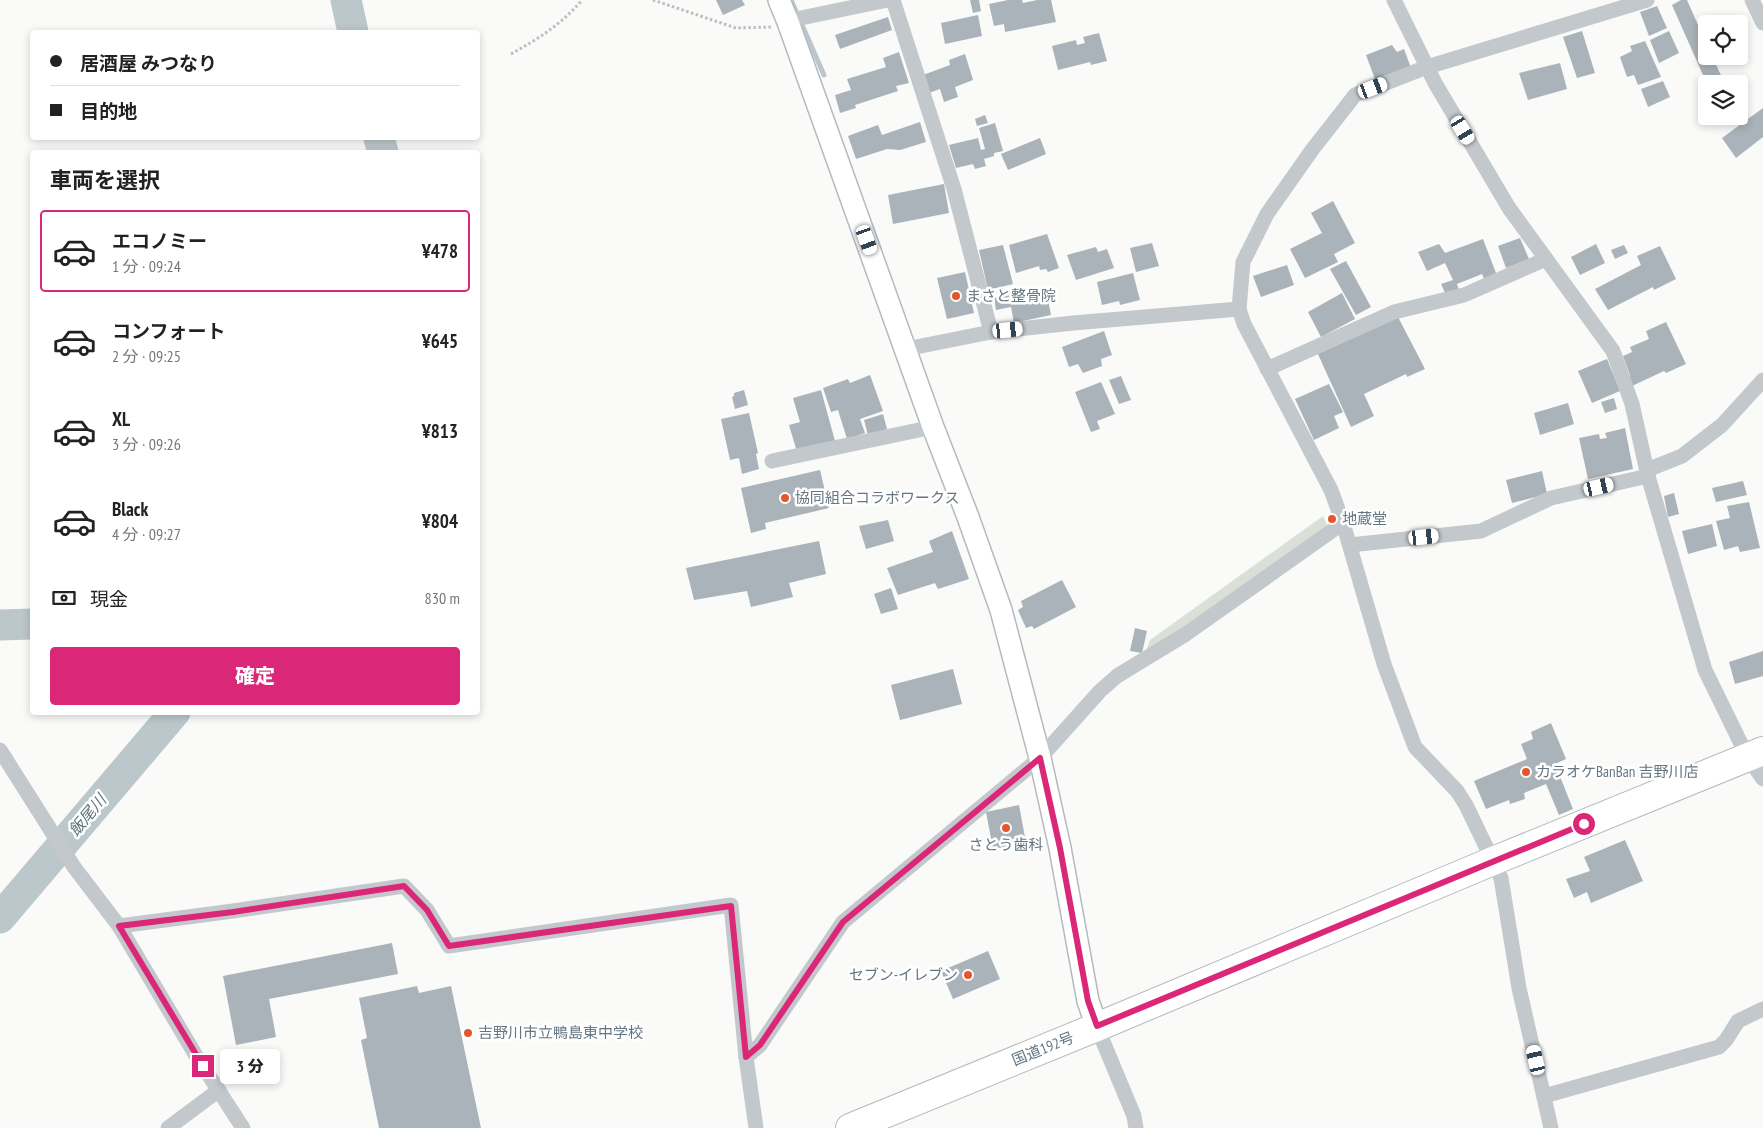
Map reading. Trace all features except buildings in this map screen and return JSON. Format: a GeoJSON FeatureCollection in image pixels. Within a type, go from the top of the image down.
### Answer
{"type":"FeatureCollection","features":[{"type":"Feature","properties":{"kind":"highway","name":"国道192号"},"geometry":{"type":"LineString","coordinates":[[850,1128],[1493,861],[1758,762]]}},
{"type":"Feature","properties":{"kind":"street"},"geometry":{"type":"LineString","coordinates":[[778,0],[796,19],[933,427],[1001,610],[1040,758],[1060,848],[1088,1001],[1134,1116],[1136,1128]]}},
{"type":"Feature","properties":{"kind":"street"},"geometry":{"type":"LineString","coordinates":[[796,19],[888,0]]}},
{"type":"Feature","properties":{"kind":"street"},"geometry":{"type":"LineString","coordinates":[[893,0],[954,189],[991,332]]}},
{"type":"Feature","properties":{"kind":"street"},"geometry":{"type":"LineString","coordinates":[[1394,0],[1427,67],[1509,208],[1613,351],[1632,404],[1648,473],[1705,670],[1758,762]]}},
{"type":"Feature","properties":{"kind":"street"},"geometry":{"type":"LineString","coordinates":[[1551,1128],[1519,988],[1501,878],[1466,805],[1457,791],[1415,747],[1384,664],[1350,545],[1330,490],[1244,324],[1239,309],[1243,262],[1267,214],[1354,95],[1427,67],[1647,0]]}},
{"type":"Feature","properties":{"kind":"street"},"geometry":{"type":"LineString","coordinates":[[1752,0],[1763,24]]}},
{"type":"Feature","properties":{"kind":"street"},"geometry":{"type":"LineString","coordinates":[[1267,369],[1394,312],[1464,295],[1546,259]]}},
{"type":"Feature","properties":{"kind":"street"},"geometry":{"type":"LineString","coordinates":[[906,349],[991,332],[1239,309]]}},
{"type":"Feature","properties":{"kind":"street"},"geometry":{"type":"LineString","coordinates":[[1350,545],[1481,531],[1550,498],[1648,473],[1682,456],[1722,425],[1763,380]]}},
{"type":"Feature","properties":{"kind":"street"},"geometry":{"type":"LineString","coordinates":[[772,461],[933,427]]}},
{"type":"Feature","properties":{"kind":"street"},"geometry":{"type":"LineString","coordinates":[[746,1057],[760,1045],[843,922],[1040,758],[1100,691],[1117,676],[1186,634],[1343,523]]}},
{"type":"Feature","properties":{"kind":"street"},"geometry":{"type":"LineString","coordinates":[[0,750],[74,867],[119,926],[243,1128]]}},
{"type":"Feature","properties":{"kind":"street"},"geometry":{"type":"LineString","coordinates":[[119,926],[233,912],[404,886],[427,910],[449,946],[731,906],[746,1057],[756,1128]]}},
{"type":"Feature","properties":{"kind":"street"},"geometry":{"type":"LineString","coordinates":[[1544,1096],[1719,1047],[1726,1040],[1738,1021],[1763,1009]]}},
{"type":"Feature","properties":{"kind":"street"},"geometry":{"type":"LineString","coordinates":[[168,1128],[219,1090]]}},
{"type":"Feature","properties":{"kind":"path"},"geometry":{"type":"LineString","coordinates":[[511,54],[538,40],[569,16],[582,0]]}},
{"type":"Feature","properties":{"kind":"path"},"geometry":{"type":"LineString","coordinates":[[653,0],[736,28],[770,27],[796,19]]}},
{"type":"Feature","properties":{"kind":"shaded area"},"geometry":{"type":"Polygon","coordinates":[[[1323,516],[1328,527],[1181,629],[1146,651],[1150,640],[1323,516]]]}},
{"type":"Feature","properties":{"kind":"waterway","name":"飯尾川"},"geometry":{"type":"LineString","coordinates":[[346,0],[353,30]]}},
{"type":"Feature","properties":{"kind":"waterway"},"geometry":{"type":"LineString","coordinates":[[791,0],[824,75]]}},
{"type":"Feature","properties":{"kind":"waterway","name":"飯尾川"},"geometry":{"type":"LineString","coordinates":[[380,140],[382,150]]}},
{"type":"Feature","properties":{"kind":"waterway","name":"飯尾川"},"geometry":{"type":"LineString","coordinates":[[0,625],[30,624]]}},
{"type":"Feature","properties":{"kind":"waterway","name":"飯尾川"},"geometry":{"type":"LineString","coordinates":[[0,918],[172,715]]}},
{"type":"Feature","properties":{"kind":"place","name":"まさと整骨院"},"geometry":{"type":"Point","coordinates":[956,296]}},
{"type":"Feature","properties":{"kind":"place","name":"協同組合コラボワークス"},"geometry":{"type":"Point","coordinates":[785,498]}},
{"type":"Feature","properties":{"kind":"place","name":"地蔵堂"},"geometry":{"type":"Point","coordinates":[1332,519]}},
{"type":"Feature","properties":{"kind":"place","name":"カラオケBanBan 吉野川店"},"geometry":{"type":"Point","coordinates":[1526,772]}},
{"type":"Feature","properties":{"kind":"place","name":"さとう歯科"},"geometry":{"type":"Point","coordinates":[1006,828]}},
{"type":"Feature","properties":{"kind":"place","name":"セブン-イレブン"},"geometry":{"type":"Point","coordinates":[968,975]}},
{"type":"Feature","properties":{"kind":"place","name":"吉野川市立鴨島東中学校"},"geometry":{"type":"Point","coordinates":[468,1033]}},
{"type":"Feature","properties":{"kind":"route"},"geometry":{"type":"LineString","coordinates":[[203,1066],[119,926],[233,912],[404,886],[427,910],[449,946],[731,906],[746,1057],[760,1045],[843,922],[1040,758],[1060,848],[1088,1001],[1097,1026],[1584,824]]}}]}
